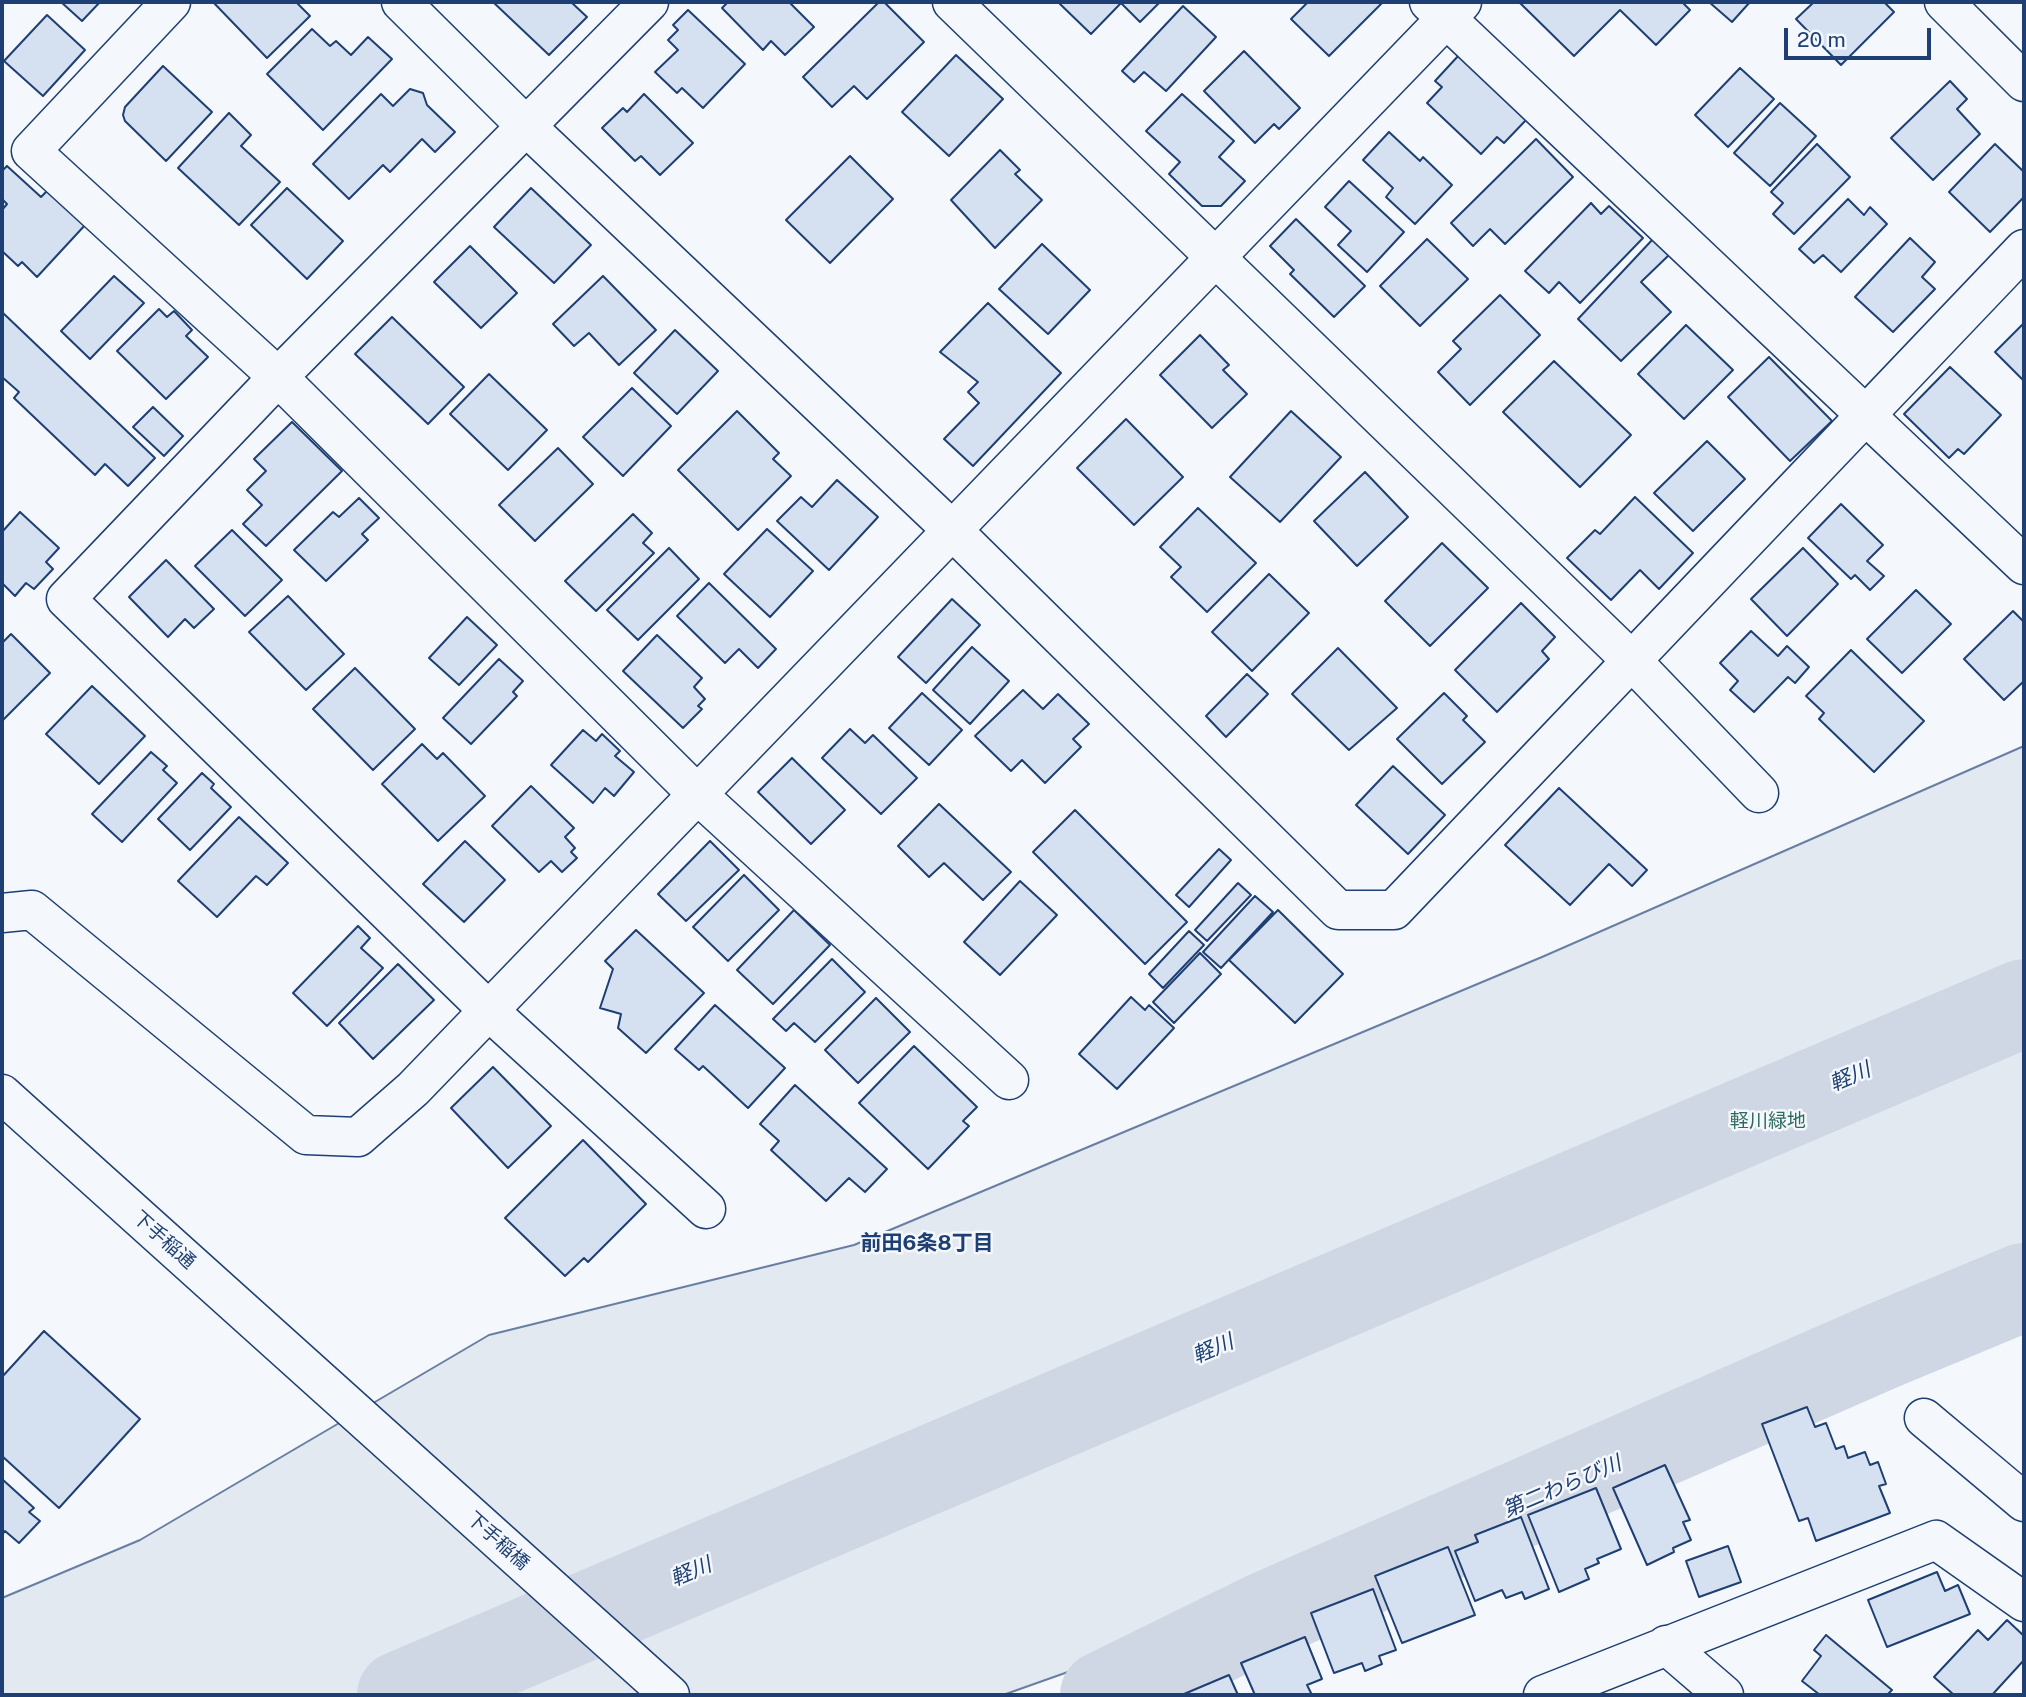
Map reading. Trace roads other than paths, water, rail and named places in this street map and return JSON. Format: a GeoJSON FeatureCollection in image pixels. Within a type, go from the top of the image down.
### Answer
{"type":"FeatureCollection","features":[{"type":"Feature","properties":{"kind":"street"},"geometry":{"type":"LineString","coordinates":[[171,2],[31,151],[278,377],[697,794],[1009,1080]]}},
{"type":"Feature","properties":{"kind":"street"},"geometry":{"type":"LineString","coordinates":[[401,2],[527,128],[952,530],[1338,910],[1394,910],[2024,249]]}},
{"type":"Feature","properties":{"kind":"street"},"geometry":{"type":"LineString","coordinates":[[649,2],[278,377],[66,599],[488,1010],[706,1209]]}},
{"type":"Feature","properties":{"kind":"street"},"geometry":{"type":"LineString","coordinates":[[952,2],[1632,661],[1759,793]]}},
{"type":"Feature","properties":{"kind":"street"},"geometry":{"type":"LineString","coordinates":[[1944,2],[2024,82]]}},
{"type":"Feature","properties":{"kind":"street"},"geometry":{"type":"LineString","coordinates":[[2,913],[32,910],[306,1135],[358,1137],[413,1089],[1216,256],[1446,7],[2024,565]]}},
{"type":"Feature","properties":{"kind":"street","name":"下手稲通"},"geometry":{"type":"LineString","coordinates":[[2,1094],[327,1386]]}},
{"type":"Feature","properties":{"kind":"street","name":"下手稲橋"},"geometry":{"type":"LineString","coordinates":[[327,1386],[670,1695]]}},
{"type":"Feature","properties":{"kind":"street"},"geometry":{"type":"LineString","coordinates":[[1924,1418],[2024,1502]]}},
{"type":"Feature","properties":{"kind":"street"},"geometry":{"type":"LineString","coordinates":[[1543,1695],[1936,1540],[2024,1602]]}},
{"type":"Feature","properties":{"kind":"street"},"geometry":{"type":"LineString","coordinates":[[1666,1645],[1724,1695]]}},
{"type":"Feature","properties":{"kind":"waterway","name":"軽川"},"geometry":{"type":"LineString","coordinates":[[401,1695],[2024,1003]]}},
{"type":"Feature","properties":{"kind":"waterway","name":"第二わらび川"},"geometry":{"type":"LineString","coordinates":[[1104,1695],[1267,1615],[1882,1346],[2024,1287]]}},
{"type":"Feature","properties":{"kind":"district","name":"前田6条8丁目"},"geometry":{"type":"Point","coordinates":[927,1244]}},
{"type":"Feature","properties":{"kind":"park label","name":"軽川緑地"},"geometry":{"type":"Point","coordinates":[1768,1121]}}]}
